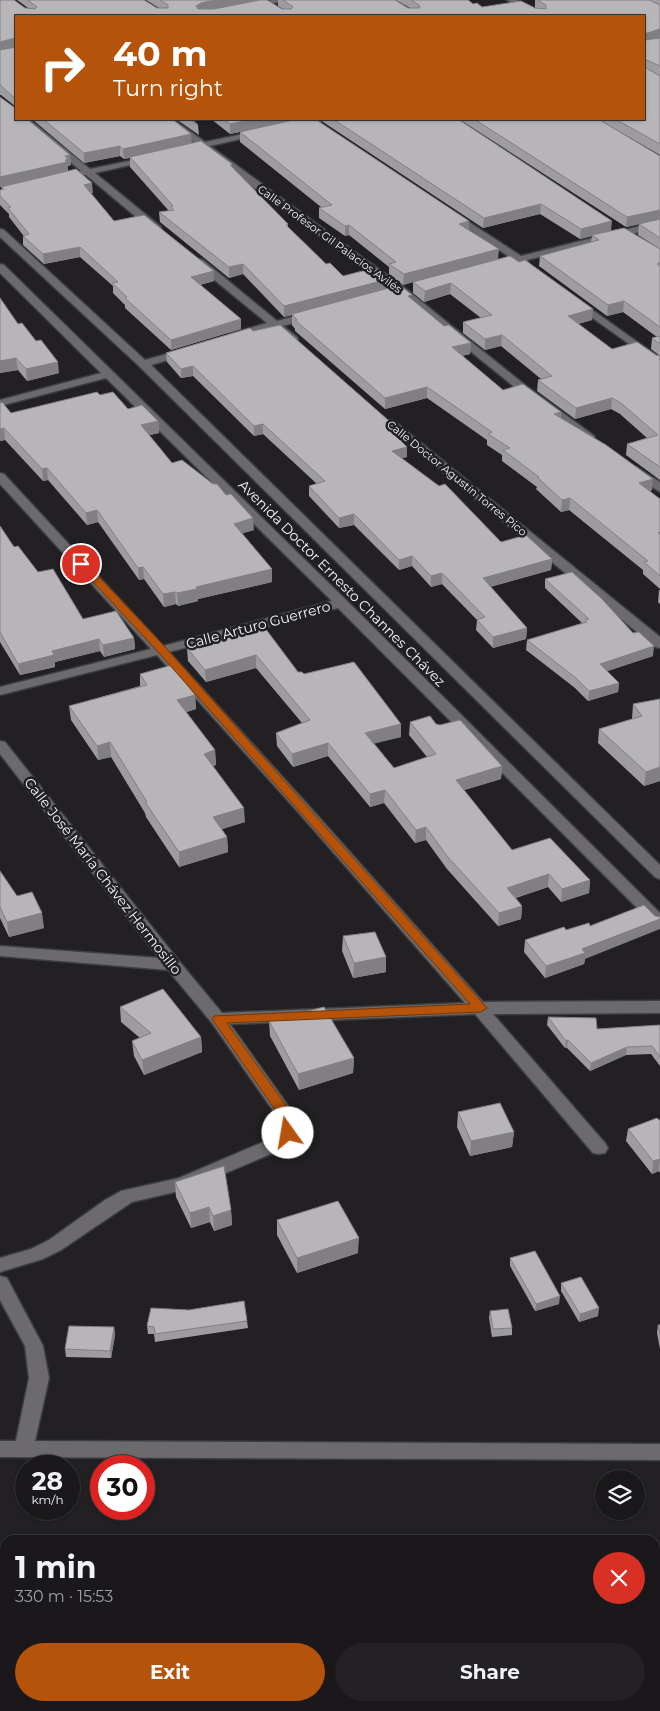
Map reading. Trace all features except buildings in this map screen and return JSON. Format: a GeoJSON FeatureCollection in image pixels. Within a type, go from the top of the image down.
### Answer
{"type":"FeatureCollection","features":[{"type":"Feature","properties":{"kind":"street"},"geometry":{"type":"LineString","coordinates":[[239,9],[264,2],[284,0]]}},
{"type":"Feature","properties":{"kind":"street"},"geometry":{"type":"LineString","coordinates":[[512,0],[539,15]]}},
{"type":"Feature","properties":{"kind":"street"},"geometry":{"type":"LineString","coordinates":[[264,2],[280,12]]}},
{"type":"Feature","properties":{"kind":"street"},"geometry":{"type":"LineString","coordinates":[[25,120],[162,233]]}},
{"type":"Feature","properties":{"kind":"street","name":"Calle Profesor Gil Palacios Avilés"},"geometry":{"type":"LineString","coordinates":[[168,120],[401,291],[521,387],[598,443]]}},
{"type":"Feature","properties":{"kind":"street"},"geometry":{"type":"LineString","coordinates":[[284,127],[310,120]]}},
{"type":"Feature","properties":{"kind":"street"},"geometry":{"type":"LineString","coordinates":[[315,120],[329,132]]}},
{"type":"Feature","properties":{"kind":"street"},"geometry":{"type":"LineString","coordinates":[[182,150],[266,131]]}},
{"type":"Feature","properties":{"kind":"street"},"geometry":{"type":"LineString","coordinates":[[67,177],[163,155]]}},
{"type":"Feature","properties":{"kind":"street"},"geometry":{"type":"LineString","coordinates":[[444,209],[535,271]]}},
{"type":"Feature","properties":{"kind":"street"},"geometry":{"type":"LineString","coordinates":[[483,269],[622,230],[660,224]]}},
{"type":"Feature","properties":{"kind":"street"},"geometry":{"type":"LineString","coordinates":[[622,230],[640,242]]}},
{"type":"Feature","properties":{"kind":"street","name":"Avenida Doctor Ernesto Channes Chávez"},"geometry":{"type":"LineString","coordinates":[[0,232],[143,364],[660,874]]}},
{"type":"Feature","properties":{"kind":"street"},"geometry":{"type":"LineString","coordinates":[[193,257],[305,349]]}},
{"type":"Feature","properties":{"kind":"street","name":"Avenida Doctor Ernesto Channes Chávez"},"geometry":{"type":"LineString","coordinates":[[0,267],[341,602],[660,922]]}},
{"type":"Feature","properties":{"kind":"street"},"geometry":{"type":"LineString","coordinates":[[566,294],[660,363]]}},
{"type":"Feature","properties":{"kind":"street"},"geometry":{"type":"LineString","coordinates":[[224,339],[325,311]]}},
{"type":"Feature","properties":{"kind":"street"},"geometry":{"type":"LineString","coordinates":[[143,364],[192,350]]}},
{"type":"Feature","properties":{"kind":"street"},"geometry":{"type":"LineString","coordinates":[[0,402],[109,374]]}},
{"type":"Feature","properties":{"kind":"street","name":"Calle Doctor Agustín Torres Pico"},"geometry":{"type":"LineString","coordinates":[[384,418],[428,456],[660,644]]}},
{"type":"Feature","properties":{"kind":"street"},"geometry":{"type":"LineString","coordinates":[[629,466],[660,488]]}},
{"type":"Feature","properties":{"kind":"street"},"geometry":{"type":"LineString","coordinates":[[0,478],[162,651],[481,1008],[599,1148]]}},
{"type":"Feature","properties":{"kind":"street","name":"Calle Arturo Guerrero"},"geometry":{"type":"LineString","coordinates":[[0,691],[162,651],[341,602]]}},
{"type":"Feature","properties":{"kind":"street","name":"Calle José María Chávez Hermosillo"},"geometry":{"type":"LineString","coordinates":[[0,745],[212,1013],[290,1121],[288,1133],[274,1145],[182,1184],[127,1196],[111,1205],[55,1245],[37,1254],[0,1265]]}},
{"type":"Feature","properties":{"kind":"street"},"geometry":{"type":"LineString","coordinates":[[0,951],[173,965]]}},
{"type":"Feature","properties":{"kind":"street"},"geometry":{"type":"LineString","coordinates":[[212,1013],[660,1007]]}},
{"type":"Feature","properties":{"kind":"street"},"geometry":{"type":"LineString","coordinates":[[0,1283],[34,1346],[39,1378],[24,1448]]}},
{"type":"Feature","properties":{"kind":"street"},"geometry":{"type":"LineString","coordinates":[[0,1449],[660,1452]]}},
{"type":"Feature","properties":{"kind":"route"},"geometry":{"type":"LineString","coordinates":[[81,564],[162,651],[481,1008],[218,1019],[290,1121],[288,1133]]}}]}
